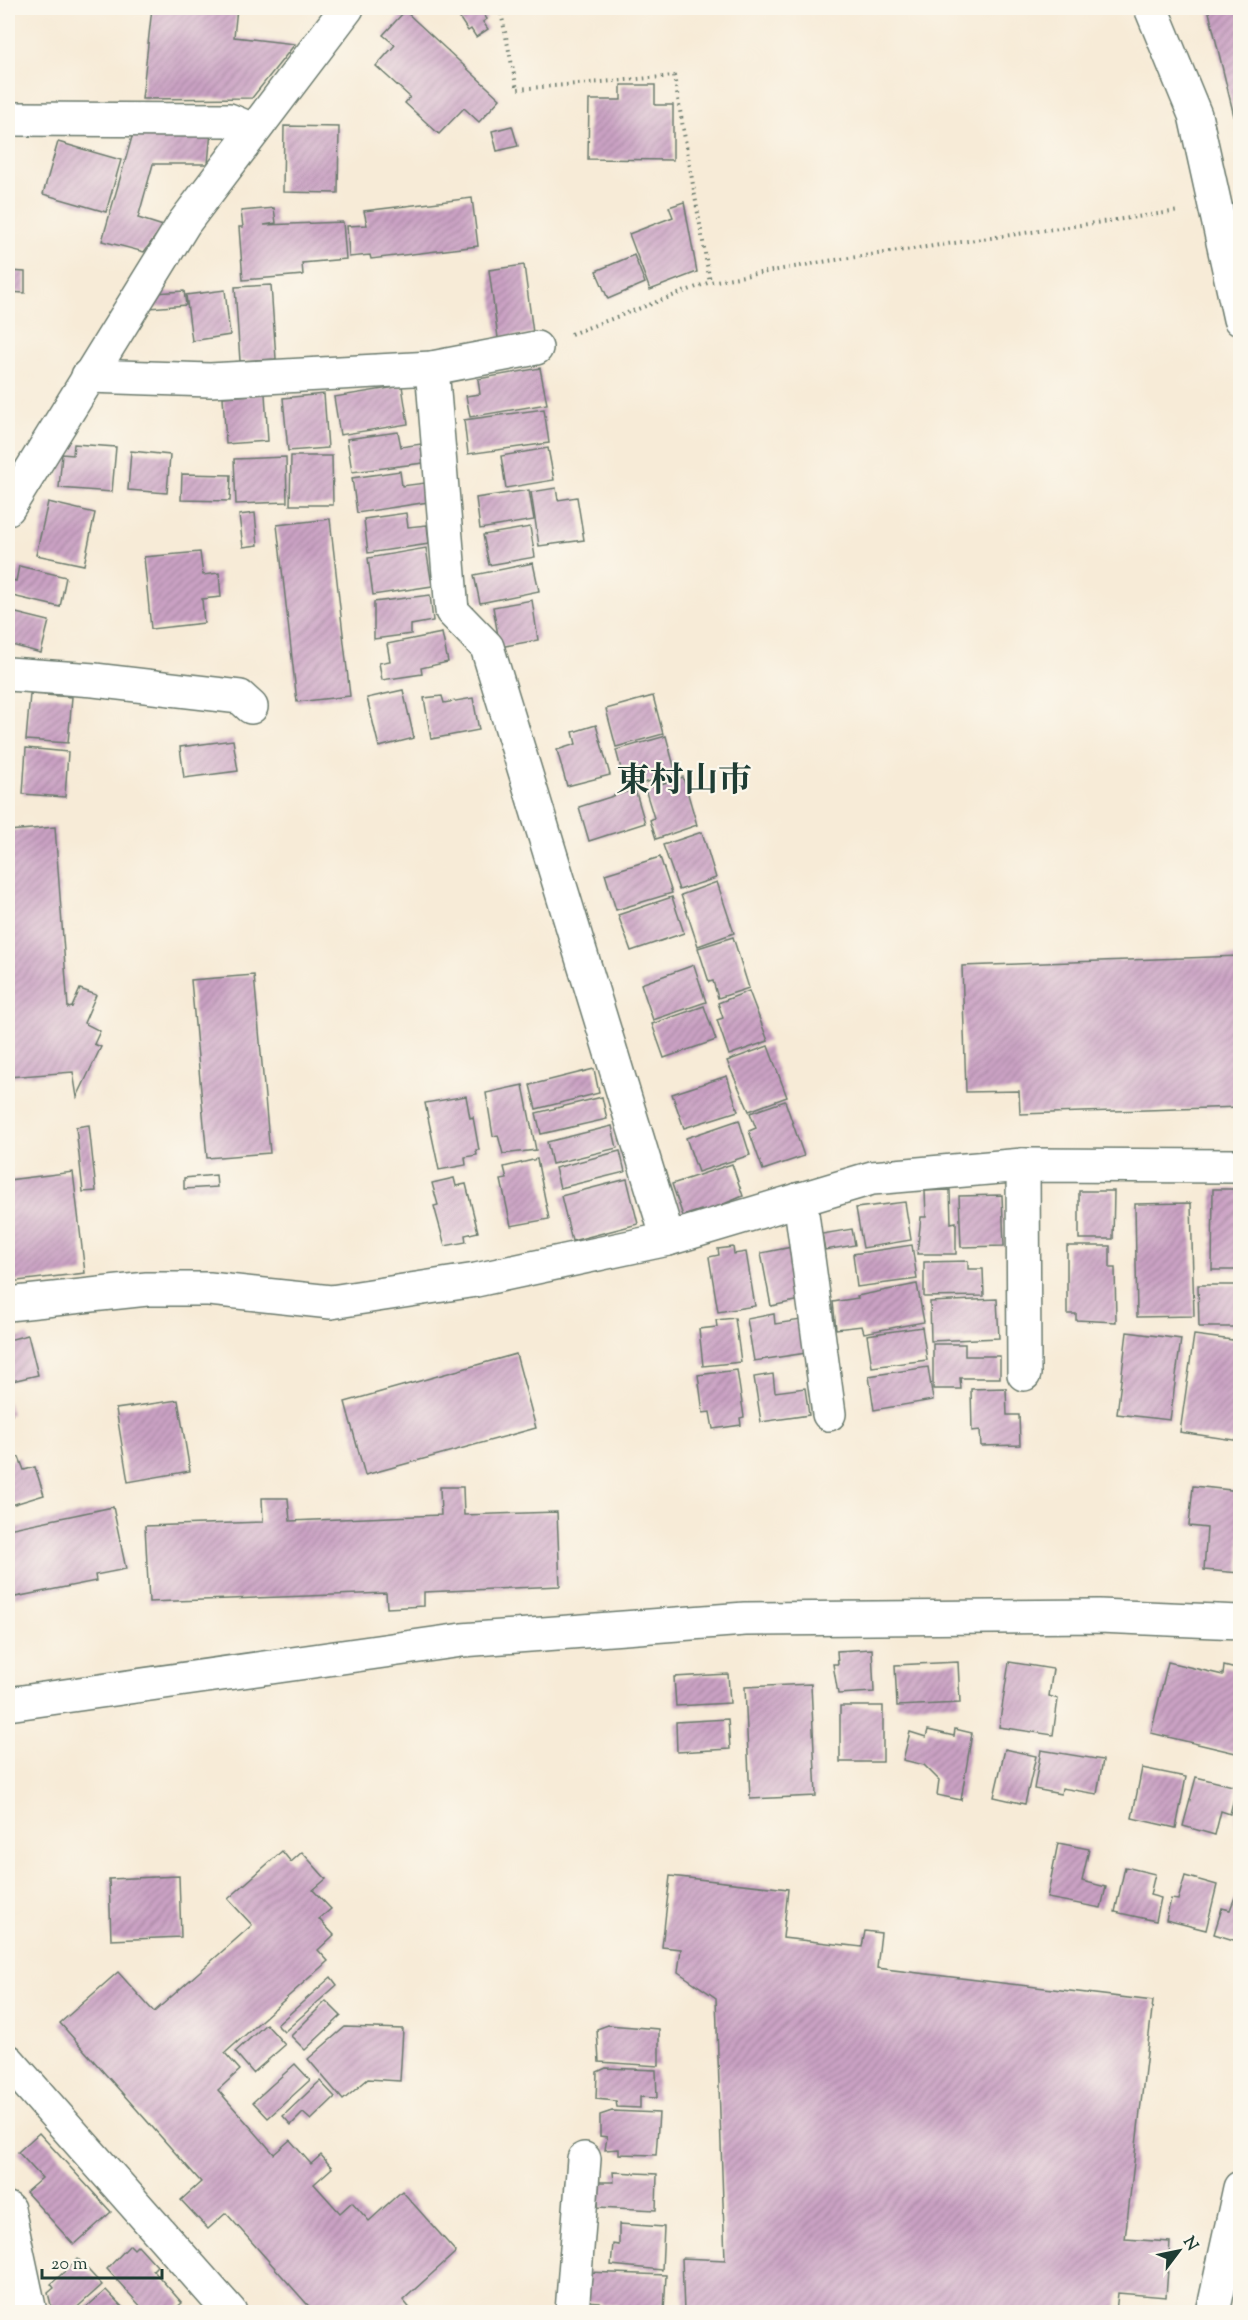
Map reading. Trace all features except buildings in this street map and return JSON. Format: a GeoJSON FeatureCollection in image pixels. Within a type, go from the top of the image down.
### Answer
{"type":"FeatureCollection","features":[{"type":"Feature","properties":{"kind":"street"},"geometry":{"type":"LineString","coordinates":[[8,508],[184,223],[347,8]]}},
{"type":"Feature","properties":{"kind":"street"},"geometry":{"type":"LineString","coordinates":[[1151,8],[1195,115],[1240,319]]}},
{"type":"Feature","properties":{"kind":"street"},"geometry":{"type":"LineString","coordinates":[[8,119],[229,120],[253,130]]}},
{"type":"Feature","properties":{"kind":"street"},"geometry":{"type":"LineString","coordinates":[[88,376],[210,380],[432,368],[536,348]]}},
{"type":"Feature","properties":{"kind":"street"},"geometry":{"type":"LineString","coordinates":[[432,368],[452,611],[487,647],[668,1239]]}},
{"type":"Feature","properties":{"kind":"street"},"geometry":{"type":"LineString","coordinates":[[8,674],[94,680],[240,697],[251,707]]}},
{"type":"Feature","properties":{"kind":"street"},"geometry":{"type":"LineString","coordinates":[[8,1304],[147,1290],[209,1289],[331,1302],[476,1280],[668,1239],[872,1178],[1023,1165],[1240,1166]]}},
{"type":"Feature","properties":{"kind":"street"},"geometry":{"type":"LineString","coordinates":[[1023,1165],[1024,1374]]}},
{"type":"Feature","properties":{"kind":"street"},"geometry":{"type":"LineString","coordinates":[[800,1199],[829,1414]]}},
{"type":"Feature","properties":{"kind":"street"},"geometry":{"type":"LineString","coordinates":[[8,1704],[462,1640],[746,1619],[1099,1616],[1240,1622]]}},
{"type":"Feature","properties":{"kind":"street"},"geometry":{"type":"LineString","coordinates":[[8,2061],[230,2313]]}},
{"type":"Feature","properties":{"kind":"street"},"geometry":{"type":"LineString","coordinates":[[572,2313],[584,2159]]}},
{"type":"Feature","properties":{"kind":"street"},"geometry":{"type":"LineString","coordinates":[[1212,2313],[1240,2188]]}},
{"type":"Feature","properties":{"kind":"street"},"geometry":{"type":"LineString","coordinates":[[8,2209],[14,2271],[30,2313]]}},
{"type":"Feature","properties":{"kind":"path"},"geometry":{"type":"LineString","coordinates":[[500,8],[517,89],[674,76],[710,282]]}},
{"type":"Feature","properties":{"kind":"path"},"geometry":{"type":"LineString","coordinates":[[536,348],[710,282],[828,261],[1215,206]]}},
{"type":"Feature","properties":{"kind":"district","name":"東村山市"},"geometry":{"type":"Point","coordinates":[684,779]}}]}
